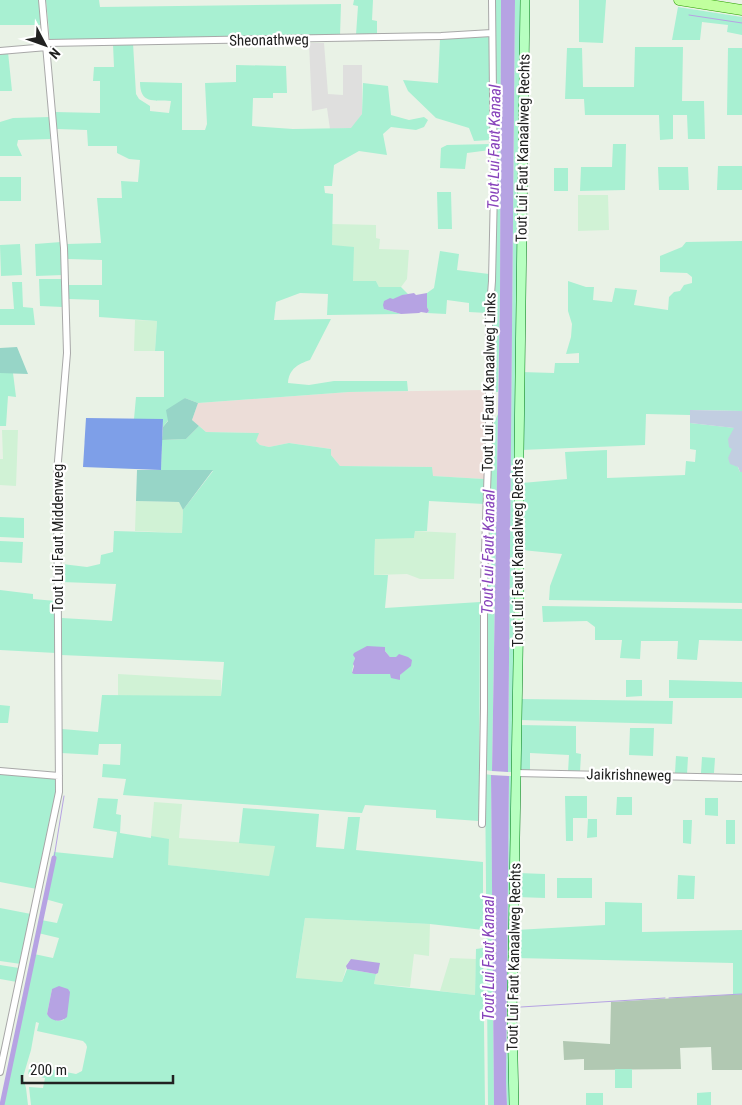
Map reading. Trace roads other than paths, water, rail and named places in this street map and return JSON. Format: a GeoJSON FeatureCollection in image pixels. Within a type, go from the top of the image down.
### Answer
{"type":"FeatureCollection","features":[{"type":"Feature","properties":{"kind":"main road"},"geometry":{"type":"LineString","coordinates":[[679,0],[742,10]]}},
{"type":"Feature","properties":{"kind":"street","name":"Tout Lui Faut Middenweg"},"geometry":{"type":"LineString","coordinates":[[0,1072],[59,792],[58,473],[67,353],[64,248],[42,0]]}},
{"type":"Feature","properties":{"kind":"street","name":"Tout Lui Faut Kanaalweg Links"},"geometry":{"type":"LineString","coordinates":[[482,824],[484,582],[494,189],[492,0]]}},
{"type":"Feature","properties":{"kind":"street","name":"Tout Lui Faut Kanaalweg Rechts"},"geometry":{"type":"LineString","coordinates":[[514,1105],[512,1042],[524,0]]}},
{"type":"Feature","properties":{"kind":"street","name":"Sheonathweg"},"geometry":{"type":"LineString","coordinates":[[0,51],[47,45],[441,36],[492,33]]}},
{"type":"Feature","properties":{"kind":"street"},"geometry":{"type":"LineString","coordinates":[[0,771],[59,776]]}},
{"type":"Feature","properties":{"kind":"street","name":"Jaikrishneweg"},"geometry":{"type":"LineString","coordinates":[[516,773],[742,778]]}},
{"type":"Feature","properties":{"kind":"waterway"},"geometry":{"type":"LineString","coordinates":[[689,15],[742,23]]}},
{"type":"Feature","properties":{"kind":"waterway"},"geometry":{"type":"LineString","coordinates":[[54,858],[64,796]]}},
{"type":"Feature","properties":{"kind":"waterway"},"geometry":{"type":"LineString","coordinates":[[2,1105],[54,858]]}},
{"type":"Feature","properties":{"kind":"waterway"},"geometry":{"type":"LineString","coordinates":[[669,998],[742,994]]}},
{"type":"Feature","properties":{"kind":"waterway"},"geometry":{"type":"LineString","coordinates":[[521,1007],[665,998]]}},
{"type":"Feature","properties":{"kind":"water label","name":"Tout Lui Faut Kanaal"},"geometry":{"type":"Point","coordinates":[494,147]}},
{"type":"Feature","properties":{"kind":"water label","name":"Tout Lui Faut Kanaal"},"geometry":{"type":"Point","coordinates":[488,552]}},
{"type":"Feature","properties":{"kind":"water label","name":"Tout Lui Faut Kanaal"},"geometry":{"type":"Point","coordinates":[488,958]}}]}
